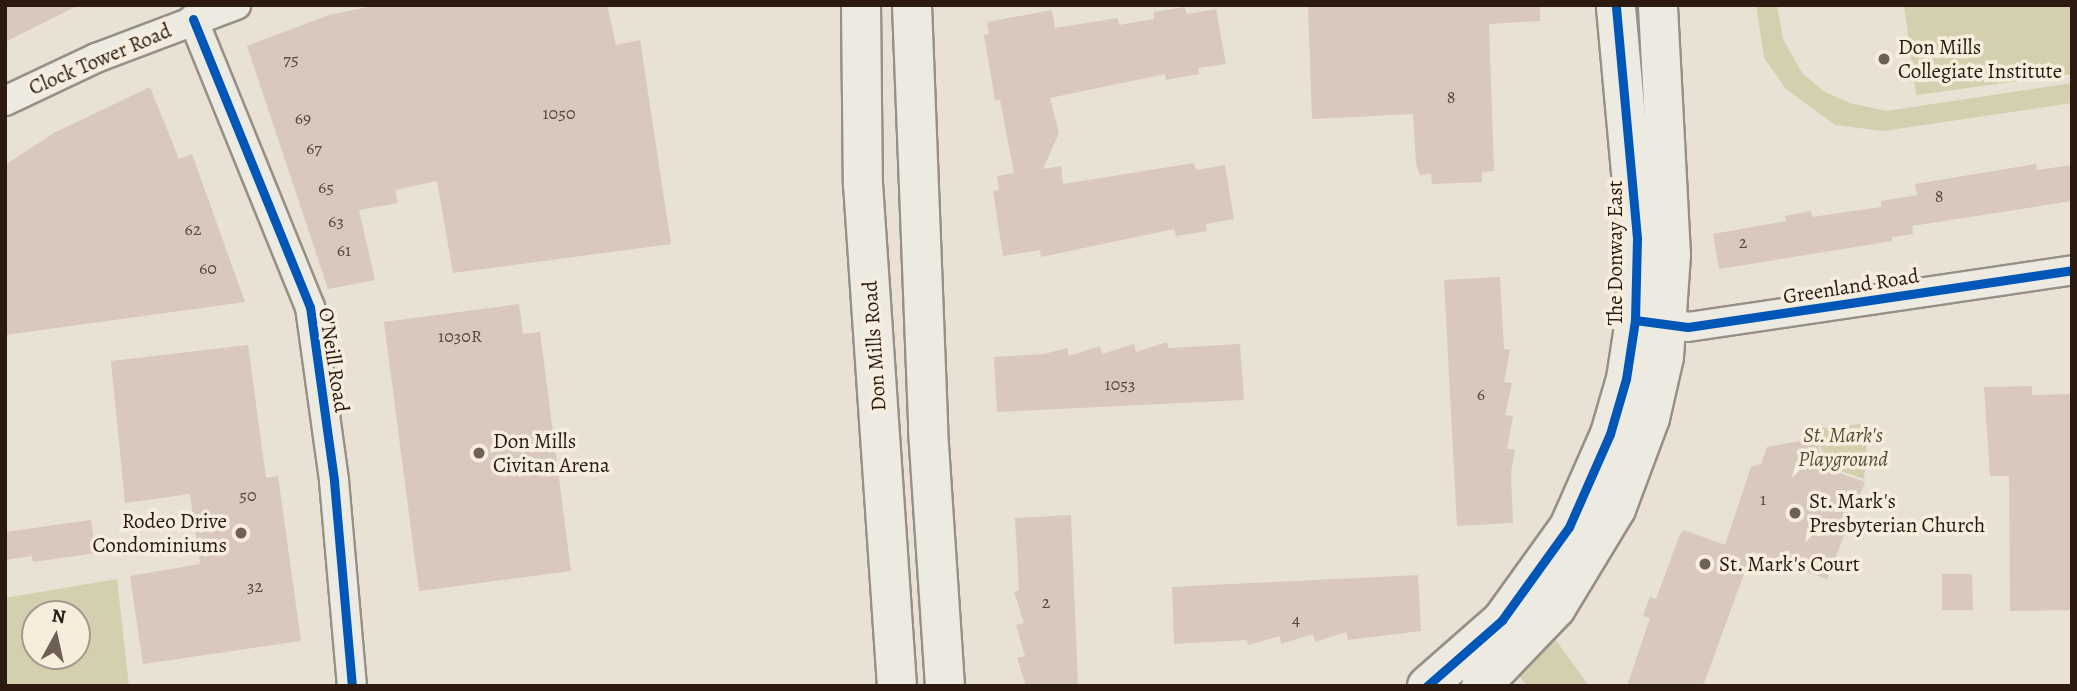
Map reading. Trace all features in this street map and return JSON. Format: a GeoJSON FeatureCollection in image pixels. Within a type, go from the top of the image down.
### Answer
{"type":"FeatureCollection","features":[{"type":"Feature","properties":{"kind":"main road","name":"Don Mills Road"},"geometry":{"type":"LineString","coordinates":[[861,5],[863,184],[897,686]]}},
{"type":"Feature","properties":{"kind":"main road"},"geometry":{"type":"LineString","coordinates":[[912,5],[928,430],[945,686]]}},
{"type":"Feature","properties":{"kind":"main road","name":"The Donway East"},"geometry":{"type":"LineString","coordinates":[[1616,5],[1650,174]]}},
{"type":"Feature","properties":{"kind":"main road","name":"The Donway East"},"geometry":{"type":"LineString","coordinates":[[1481,686],[1541,598],[1616,509],[1635,464],[1664,357],[1652,323],[1650,174],[1658,5]]}},
{"type":"Feature","properties":{"kind":"main road","name":"The Donway East"},"geometry":{"type":"LineString","coordinates":[[1427,686],[1541,598]]}},
{"type":"Feature","properties":{"kind":"street","name":"Clock Tower Road"},"geometry":{"type":"LineString","coordinates":[[6,98],[193,19],[236,5]]}},
{"type":"Feature","properties":{"kind":"street","name":"O'Neill Road"},"geometry":{"type":"LineString","coordinates":[[193,19],[310,307],[334,481],[352,686]]}},
{"type":"Feature","properties":{"kind":"street","name":"Greenland Road"},"geometry":{"type":"LineString","coordinates":[[1652,323],[1796,313],[2072,270]]}},
{"type":"Feature","properties":{"kind":"green space"},"geometry":{"type":"Polygon","coordinates":[[[1756,5],[1777,5],[1783,39],[1802,73],[1825,92],[1850,103],[1886,111],[2072,83],[2072,103],[1883,131],[1835,125],[1786,89],[1764,58],[1756,5]]]}},
{"type":"Feature","properties":{"kind":"green space"},"geometry":{"type":"Polygon","coordinates":[[[1904,5],[2072,5],[2072,74],[1916,95],[1904,5]]]}},
{"type":"Feature","properties":{"kind":"green space","name":"St. Mark's Playground"},"geometry":{"type":"Polygon","coordinates":[[[1868,423],[1864,479],[1826,466],[1816,429],[1868,423]]]}},
{"type":"Feature","properties":{"kind":"green space"},"geometry":{"type":"Polygon","coordinates":[[[117,579],[129,686],[5,686],[5,598],[117,579]]]}},
{"type":"Feature","properties":{"kind":"green space"},"geometry":{"type":"Polygon","coordinates":[[[1550,632],[1589,686],[1527,686],[1516,671],[1550,632]]]}},
{"type":"Feature","properties":{"kind":"building"},"geometry":{"type":"Polygon","coordinates":[[[5,5],[79,5],[5,42],[5,5]]]}},
{"type":"Feature","properties":{"kind":"building"},"geometry":{"type":"Polygon","coordinates":[[[378,5],[607,5],[616,45],[640,40],[671,244],[453,273],[437,181],[395,190],[398,203],[359,210],[375,280],[328,289],[247,46],[329,15],[378,5]]]}},
{"type":"Feature","properties":{"kind":"building"},"geometry":{"type":"Polygon","coordinates":[[[1308,5],[1540,5],[1540,21],[1489,24],[1494,171],[1482,172],[1482,182],[1432,184],[1431,174],[1420,175],[1416,164],[1413,114],[1312,119],[1308,5]]]}},
{"type":"Feature","properties":{"kind":"building"},"geometry":{"type":"Polygon","coordinates":[[[1185,7],[1187,14],[1216,9],[1226,64],[1198,68],[1199,74],[1166,80],[1165,74],[1050,98],[1059,133],[1043,169],[1061,166],[1063,184],[1194,163],[1196,170],[1225,165],[1234,219],[1206,224],[1207,231],[1176,236],[1174,229],[1041,257],[1040,250],[1003,256],[993,191],[999,190],[997,176],[1014,173],[1000,100],[995,100],[984,35],[989,34],[987,22],[1052,10],[1055,28],[1118,18],[1119,25],[1154,19],[1154,12],[1185,7]]]}},
{"type":"Feature","properties":{"kind":"building"},"geometry":{"type":"Polygon","coordinates":[[[150,87],[179,159],[192,154],[245,302],[5,335],[5,165],[54,133],[150,87]]]}},
{"type":"Feature","properties":{"kind":"building"},"geometry":{"type":"Polygon","coordinates":[[[2036,164],[2037,170],[2072,165],[2072,201],[1912,226],[1913,234],[1892,237],[1892,241],[1719,269],[1713,234],[1786,221],[1785,216],[1811,211],[1812,217],[1881,207],[1881,201],[1917,195],[1915,184],[2036,164]]]}},
{"type":"Feature","properties":{"kind":"building"},"geometry":{"type":"Polygon","coordinates":[[[1500,277],[1504,349],[1510,350],[1504,382],[1512,383],[1505,415],[1513,416],[1507,449],[1515,450],[1511,473],[1513,523],[1457,526],[1444,280],[1500,277]]]}},
{"type":"Feature","properties":{"kind":"building","name":"Don Mills Civitan Arena"},"geometry":{"type":"Polygon","coordinates":[[[519,304],[523,334],[540,332],[571,571],[419,591],[384,322],[519,304]]]}},
{"type":"Feature","properties":{"kind":"building"},"geometry":{"type":"Polygon","coordinates":[[[1167,342],[1168,348],[1240,344],[1244,400],[997,412],[994,357],[1044,354],[1067,348],[1069,356],[1100,346],[1102,354],[1134,344],[1136,352],[1167,342]]]}},
{"type":"Feature","properties":{"kind":"building","name":"Rodeo Drive Condominiums"},"geometry":{"type":"Polygon","coordinates":[[[248,345],[266,478],[278,476],[301,641],[143,664],[130,576],[200,564],[190,494],[125,503],[111,361],[248,345]]]}},
{"type":"Feature","properties":{"kind":"building"},"geometry":{"type":"Polygon","coordinates":[[[2032,386],[2032,395],[2072,394],[2072,610],[2010,611],[2009,476],[1990,476],[1984,387],[2032,386]]]}},
{"type":"Feature","properties":{"kind":"building","name":"St. Mark's Court"},"geometry":{"type":"Polygon","coordinates":[[[1817,438],[1823,467],[1865,482],[1827,579],[1752,552],[1703,686],[1627,686],[1650,618],[1643,616],[1650,597],[1656,599],[1680,534],[1684,530],[1725,545],[1751,467],[1761,464],[1767,447],[1817,438]]]}},
{"type":"Feature","properties":{"kind":"building"},"geometry":{"type":"Polygon","coordinates":[[[1071,515],[1078,686],[1026,686],[1017,658],[1025,656],[1016,625],[1024,623],[1014,592],[1019,590],[1015,518],[1071,515]]]}},
{"type":"Feature","properties":{"kind":"building"},"geometry":{"type":"Polygon","coordinates":[[[91,520],[96,553],[33,562],[32,556],[5,560],[5,532],[91,520]]]}},
{"type":"Feature","properties":{"kind":"building"},"geometry":{"type":"Polygon","coordinates":[[[1942,574],[1972,574],[1973,610],[1942,610],[1942,574]]]}},
{"type":"Feature","properties":{"kind":"building"},"geometry":{"type":"Polygon","coordinates":[[[1418,575],[1421,631],[1348,640],[1346,632],[1315,642],[1313,634],[1281,644],[1280,636],[1248,645],[1247,640],[1174,644],[1172,587],[1418,575]]]}},
{"type":"Feature","properties":{"kind":"cycle path"},"geometry":{"type":"LineString","coordinates":[[1427,686],[1502,620],[1569,527],[1610,434],[1626,379],[1635,320],[1637,238],[1616,5]]}},
{"type":"Feature","properties":{"kind":"cycle path"},"geometry":{"type":"LineString","coordinates":[[193,19],[310,307],[334,481],[352,686]]}},
{"type":"Feature","properties":{"kind":"cycle path"},"geometry":{"type":"LineString","coordinates":[[1635,320],[1688,327],[2072,270]]}},
{"type":"Feature","properties":{"kind":"place","name":"Don Mills Collegiate Institute"},"geometry":{"type":"Point","coordinates":[1884,59]}},
{"type":"Feature","properties":{"kind":"place","name":"Don Mills Civitan Arena"},"geometry":{"type":"Point","coordinates":[479,453]}},
{"type":"Feature","properties":{"kind":"place","name":"St. Mark's Presbyterian Church"},"geometry":{"type":"Point","coordinates":[1795,513]}},
{"type":"Feature","properties":{"kind":"place","name":"Rodeo Drive Condominiums"},"geometry":{"type":"Point","coordinates":[241,533]}},
{"type":"Feature","properties":{"kind":"place","name":"St. Mark's Court"},"geometry":{"type":"Point","coordinates":[1705,564]}}]}
